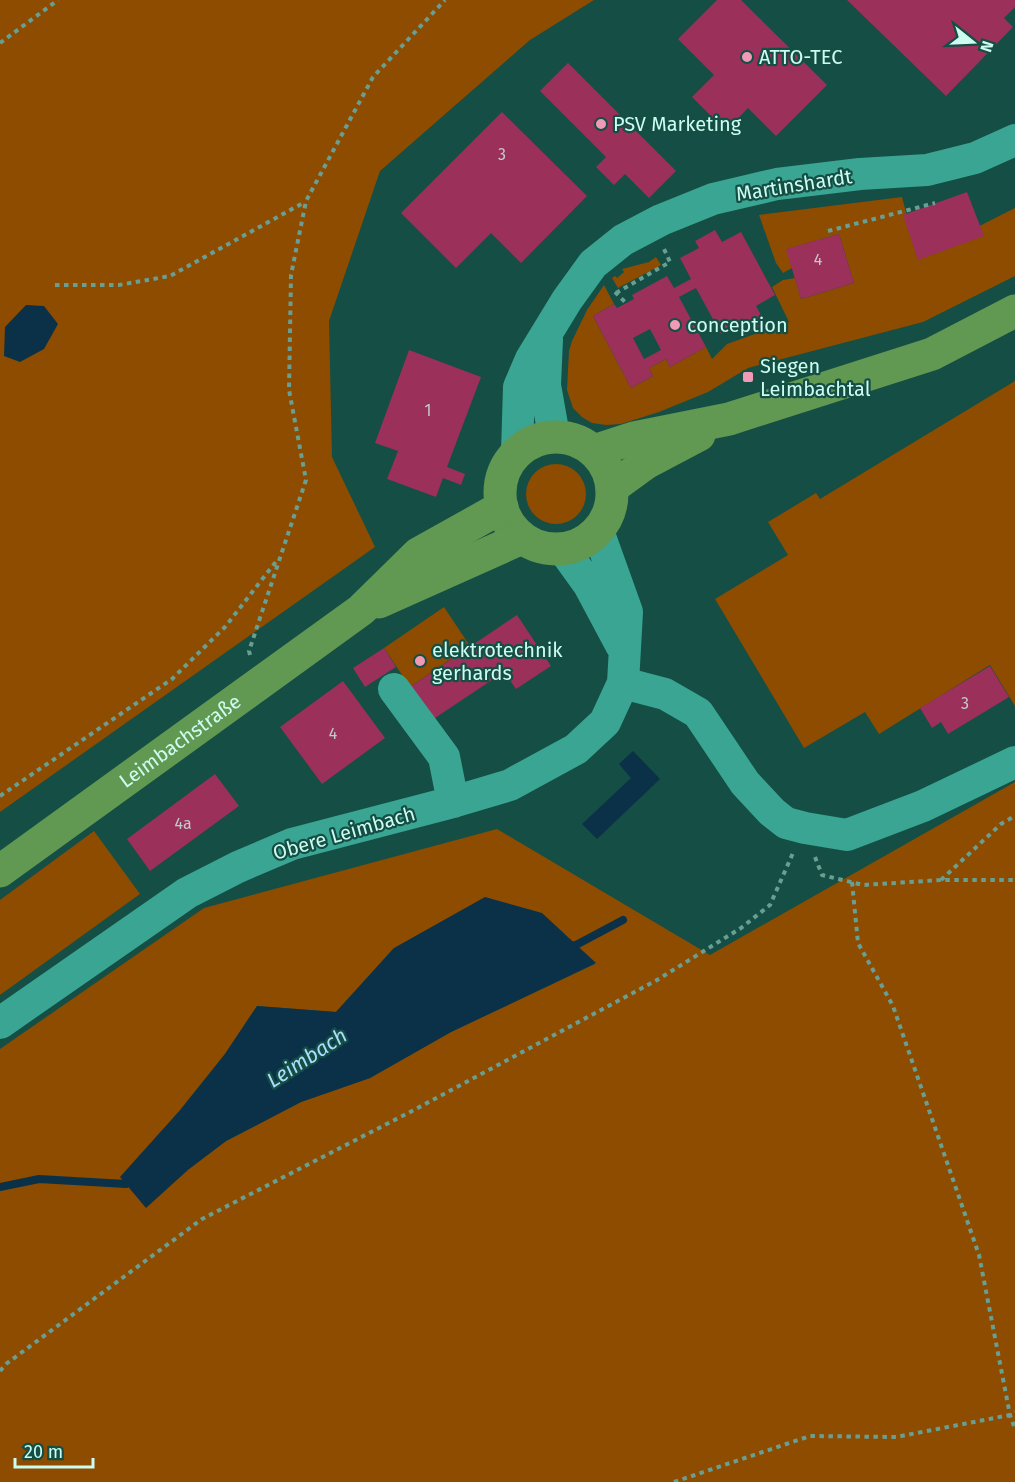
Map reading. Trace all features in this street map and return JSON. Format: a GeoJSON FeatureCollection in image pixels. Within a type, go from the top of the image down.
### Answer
{"type":"FeatureCollection","features":[{"type":"Feature","properties":{"kind":"main road"},"geometry":{"type":"LineString","coordinates":[[594,451],[634,438],[729,419],[932,354],[1015,311]]}},
{"type":"Feature","properties":{"kind":"main road"},"geometry":{"type":"LineString","coordinates":[[613,487],[646,463],[729,419]]}},
{"type":"Feature","properties":{"kind":"main road"},"geometry":{"type":"LineString","coordinates":[[554,436],[582,442],[594,451],[607,467],[613,487],[610,511],[598,531],[582,543],[562,549],[541,547],[522,538],[509,524],[502,507],[500,488],[505,468],[517,452],[528,444],[554,436]]}},
{"type":"Feature","properties":{"kind":"main road","name":"Leimbachstraße"},"geometry":{"type":"LineString","coordinates":[[0,871],[361,610],[418,554],[502,507]]}},
{"type":"Feature","properties":{"kind":"main road","name":"Leimbachstraße"},"geometry":{"type":"LineString","coordinates":[[361,610],[433,580],[522,538]]}},
{"type":"Feature","properties":{"kind":"street","name":"Martinshardt"},"geometry":{"type":"LineString","coordinates":[[517,452],[519,387],[531,358],[593,264],[623,240],[661,220],[713,199],[777,184],[860,174],[927,170],[975,158],[1015,140]]}},
{"type":"Feature","properties":{"kind":"street"},"geometry":{"type":"LineString","coordinates":[[548,330],[544,385],[554,436]]}},
{"type":"Feature","properties":{"kind":"street","name":"Obere Leimbach"},"geometry":{"type":"LineString","coordinates":[[0,1023],[187,893],[238,867],[292,844],[510,785],[576,749],[605,722],[624,668],[627,612],[598,531]]}},
{"type":"Feature","properties":{"kind":"street"},"geometry":{"type":"LineString","coordinates":[[562,549],[589,585],[624,668],[698,713],[745,783],[772,812],[786,823],[847,835],[923,806],[1015,762]]}},
{"type":"Feature","properties":{"kind":"street"},"geometry":{"type":"LineString","coordinates":[[394,689],[444,757],[453,802]]}},
{"type":"Feature","properties":{"kind":"path"},"geometry":{"type":"LineString","coordinates":[[0,43],[57,0]]}},
{"type":"Feature","properties":{"kind":"path"},"geometry":{"type":"LineString","coordinates":[[257,686],[249,651],[306,480],[289,390],[291,275],[306,201],[373,77],[445,0]]}},
{"type":"Feature","properties":{"kind":"path"},"geometry":{"type":"LineString","coordinates":[[55,285],[119,285],[170,276],[306,201]]}},
{"type":"Feature","properties":{"kind":"path"},"geometry":{"type":"LineString","coordinates":[[828,231],[935,203]]}},
{"type":"Feature","properties":{"kind":"path"},"geometry":{"type":"LineString","coordinates":[[616,293],[670,262],[664,248]]}},
{"type":"Feature","properties":{"kind":"path"},"geometry":{"type":"LineString","coordinates":[[611,287],[626,303]]}},
{"type":"Feature","properties":{"kind":"path"},"geometry":{"type":"LineString","coordinates":[[0,796],[172,679],[225,627],[281,555]]}},
{"type":"Feature","properties":{"kind":"path"},"geometry":{"type":"LineString","coordinates":[[941,880],[1001,825],[1015,816]]}},
{"type":"Feature","properties":{"kind":"path"},"geometry":{"type":"LineString","coordinates":[[805,828],[822,875],[863,885],[941,880],[1015,880]]}},
{"type":"Feature","properties":{"kind":"path"},"geometry":{"type":"LineString","coordinates":[[0,1371],[6,1364],[202,1219],[412,1111],[657,980],[741,928],[770,905],[805,828]]}},
{"type":"Feature","properties":{"kind":"path"},"geometry":{"type":"LineString","coordinates":[[852,882],[858,943],[893,1006],[979,1255],[1010,1415],[1015,1429]]}},
{"type":"Feature","properties":{"kind":"path"},"geometry":{"type":"LineString","coordinates":[[674,1482],[810,1436],[896,1437],[1010,1415],[1015,1412]]}},
{"type":"Feature","properties":{"kind":"shaded area"},"geometry":{"type":"Polygon","coordinates":[[[0,0],[594,0],[530,40],[380,171],[329,321],[332,457],[375,547],[0,812],[0,0]]]}},
{"type":"Feature","properties":{"kind":"shaded area"},"geometry":{"type":"Polygon","coordinates":[[[902,197],[918,257],[1015,208],[1015,276],[923,322],[748,368],[708,392],[659,412],[621,424],[592,423],[573,408],[567,390],[569,351],[587,310],[604,285],[614,304],[593,316],[631,388],[653,376],[649,368],[666,359],[670,367],[706,347],[712,359],[727,344],[789,322],[772,287],[783,280],[795,278],[801,299],[854,283],[839,234],[787,249],[792,268],[783,273],[776,263],[759,215],[902,197]]]}},
{"type":"Feature","properties":{"kind":"shaded area"},"geometry":{"type":"Polygon","coordinates":[[[656,257],[661,265],[618,288],[612,278],[615,276],[617,278],[624,272],[622,269],[649,262],[656,257]]]}},
{"type":"Feature","properties":{"kind":"shaded area"},"geometry":{"type":"Polygon","coordinates":[[[1015,381],[1015,706],[990,665],[879,734],[865,712],[804,748],[715,599],[788,555],[768,522],[816,493],[820,499],[1015,381]]]}},
{"type":"Feature","properties":{"kind":"shaded area"},"geometry":{"type":"Polygon","coordinates":[[[556,464],[577,473],[586,494],[577,515],[556,524],[535,515],[526,494],[535,473],[556,464]]]}},
{"type":"Feature","properties":{"kind":"shaded area"},"geometry":{"type":"Polygon","coordinates":[[[444,607],[470,646],[410,687],[384,648],[444,607]]]}},
{"type":"Feature","properties":{"kind":"shaded area"},"geometry":{"type":"Polygon","coordinates":[[[1015,782],[1015,1482],[0,1482],[0,1049],[204,908],[497,829],[710,955],[1015,782]],[[394,948],[336,1012],[257,1006],[225,1054],[181,1109],[189,1169],[226,1141],[301,1102],[370,1078],[451,1032],[595,964],[394,948]]]}},
{"type":"Feature","properties":{"kind":"shaded area"},"geometry":{"type":"Polygon","coordinates":[[[94,831],[140,894],[0,995],[0,900],[94,831]]]}},
{"type":"Feature","properties":{"kind":"water"},"geometry":{"type":"Polygon","coordinates":[[[26,305],[44,306],[58,324],[44,349],[20,362],[4,356],[5,327],[26,305]]]}},
{"type":"Feature","properties":{"kind":"water"},"geometry":{"type":"Polygon","coordinates":[[[633,751],[660,779],[597,839],[582,824],[631,778],[619,764],[633,751]]]}},
{"type":"Feature","properties":{"kind":"water"},"geometry":{"type":"Polygon","coordinates":[[[485,897],[542,913],[596,963],[451,1032],[370,1078],[301,1102],[226,1141],[189,1169],[146,1208],[120,1177],[181,1109],[225,1054],[257,1006],[336,1012],[394,948],[485,897]]]}},
{"type":"Feature","properties":{"kind":"building","name":"ATTO-TEC"},"geometry":{"type":"Polygon","coordinates":[[[717,0],[741,0],[827,85],[776,136],[748,108],[726,131],[692,97],[714,75],[678,39],[717,0]]]}},
{"type":"Feature","properties":{"kind":"building"},"geometry":{"type":"Polygon","coordinates":[[[847,0],[1015,0],[1015,7],[1004,18],[1013,27],[946,96],[847,0]]]}},
{"type":"Feature","properties":{"kind":"building","name":"PSV Marketing"},"geometry":{"type":"Polygon","coordinates":[[[568,63],[676,171],[649,198],[625,174],[614,185],[596,167],[606,157],[540,91],[568,63]]]}},
{"type":"Feature","properties":{"kind":"building"},"geometry":{"type":"Polygon","coordinates":[[[502,112],[587,196],[521,263],[491,233],[456,268],[401,213],[502,112]]]}},
{"type":"Feature","properties":{"kind":"building"},"geometry":{"type":"Polygon","coordinates":[[[967,192],[984,236],[918,260],[903,215],[967,192]]]}},
{"type":"Feature","properties":{"kind":"building"},"geometry":{"type":"Polygon","coordinates":[[[715,230],[722,242],[741,232],[775,295],[756,306],[766,324],[745,335],[739,324],[721,334],[696,288],[679,297],[706,347],[670,367],[666,359],[649,368],[653,376],[631,388],[593,316],[614,304],[617,308],[634,299],[632,295],[667,276],[674,288],[691,279],[680,258],[699,248],[695,241],[715,230]],[[650,329],[633,338],[644,359],[661,350],[650,329]]]}},
{"type":"Feature","properties":{"kind":"building"},"geometry":{"type":"Polygon","coordinates":[[[839,234],[854,283],[801,299],[786,249],[839,234]]]}},
{"type":"Feature","properties":{"kind":"building"},"geometry":{"type":"Polygon","coordinates":[[[409,350],[481,377],[447,467],[465,474],[461,485],[443,478],[436,497],[387,479],[398,451],[375,443],[409,350]]]}},
{"type":"Feature","properties":{"kind":"building"},"geometry":{"type":"Polygon","coordinates":[[[517,615],[551,666],[516,689],[504,672],[432,720],[410,687],[517,615]]]}},
{"type":"Feature","properties":{"kind":"building"},"geometry":{"type":"Polygon","coordinates":[[[384,648],[396,667],[365,687],[353,668],[384,648]]]}},
{"type":"Feature","properties":{"kind":"building"},"geometry":{"type":"Polygon","coordinates":[[[990,666],[1009,697],[948,734],[941,722],[932,728],[920,708],[990,666]]]}},
{"type":"Feature","properties":{"kind":"building"},"geometry":{"type":"Polygon","coordinates":[[[343,681],[385,738],[322,784],[280,727],[343,681]]]}},
{"type":"Feature","properties":{"kind":"building"},"geometry":{"type":"Polygon","coordinates":[[[215,774],[239,806],[150,871],[127,839],[215,774]]]}},
{"type":"Feature","properties":{"kind":"waterway","name":"Leimbach"},"geometry":{"type":"LineString","coordinates":[[568,947],[623,920]]}},
{"type":"Feature","properties":{"kind":"waterway","name":"Leimbach"},"geometry":{"type":"LineString","coordinates":[[0,1187],[39,1179],[126,1184],[134,1179]]}},
{"type":"Feature","properties":{"kind":"place","name":"ATTO-TEC"},"geometry":{"type":"Point","coordinates":[747,57]}},
{"type":"Feature","properties":{"kind":"place","name":"PSV Marketing"},"geometry":{"type":"Point","coordinates":[601,124]}},
{"type":"Feature","properties":{"kind":"place","name":"conception"},"geometry":{"type":"Point","coordinates":[675,325]}},
{"type":"Feature","properties":{"kind":"place","name":"Siegen Leimbachtal"},"geometry":{"type":"Point","coordinates":[748,377]}},
{"type":"Feature","properties":{"kind":"place","name":"elektrotechnik gerhards"},"geometry":{"type":"Point","coordinates":[420,661]}}]}
